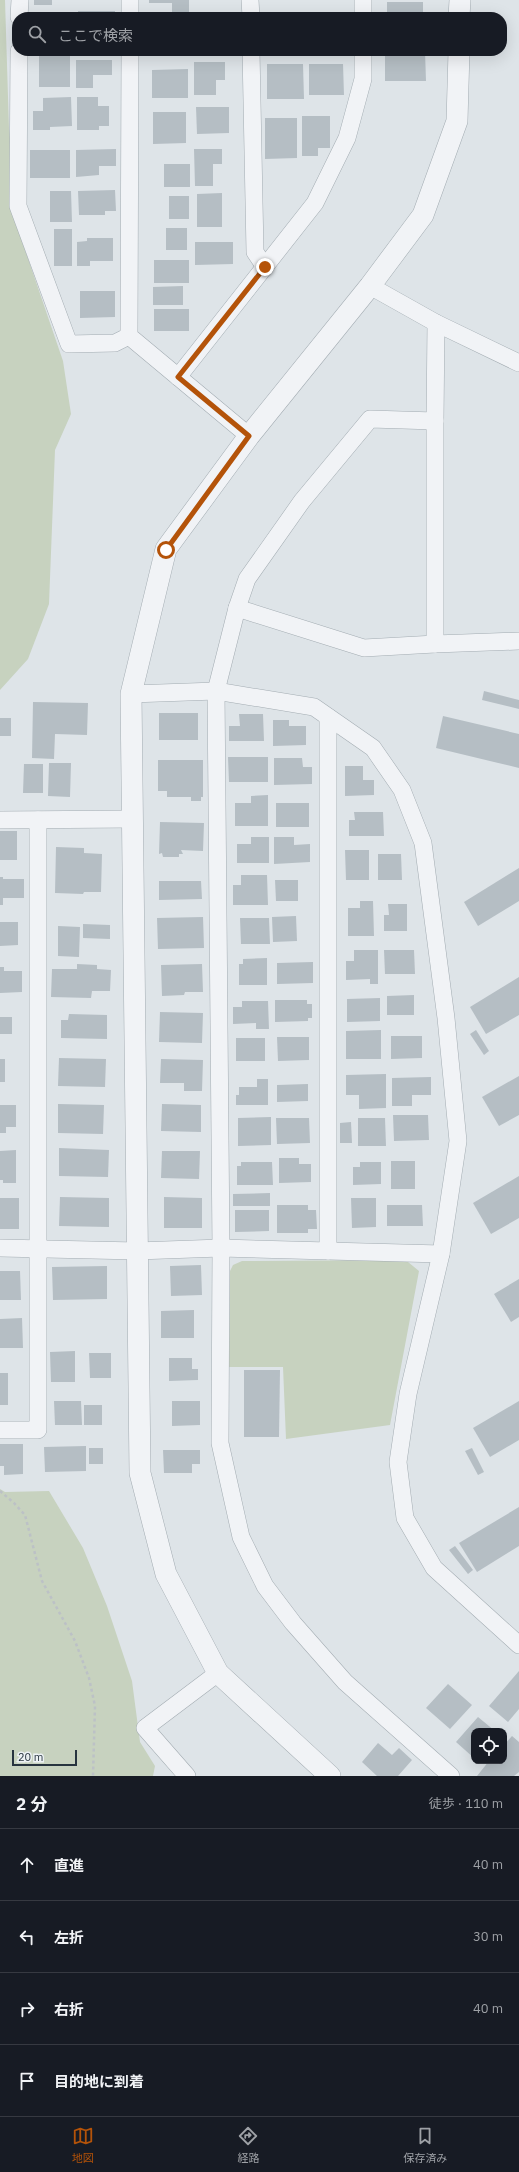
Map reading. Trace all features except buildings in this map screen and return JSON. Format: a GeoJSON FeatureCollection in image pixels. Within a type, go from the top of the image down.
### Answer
{"type":"FeatureCollection","features":[{"type":"Feature","properties":{"kind":"street"},"geometry":{"type":"LineString","coordinates":[[20,0],[20,12]]}},
{"type":"Feature","properties":{"kind":"street"},"geometry":{"type":"LineString","coordinates":[[130,0],[130,12]]}},
{"type":"Feature","properties":{"kind":"street"},"geometry":{"type":"LineString","coordinates":[[250,0],[251,12]]}},
{"type":"Feature","properties":{"kind":"street"},"geometry":{"type":"LineString","coordinates":[[363,0],[363,12]]}},
{"type":"Feature","properties":{"kind":"street"},"geometry":{"type":"LineString","coordinates":[[460,0],[460,12]]}},
{"type":"Feature","properties":{"kind":"street"},"geometry":{"type":"LineString","coordinates":[[19,56],[18,206],[69,344],[115,343],[129,336]]}},
{"type":"Feature","properties":{"kind":"street"},"geometry":{"type":"LineString","coordinates":[[129,336],[130,56]]}},
{"type":"Feature","properties":{"kind":"street"},"geometry":{"type":"LineString","coordinates":[[251,56],[255,252],[265,267]]}},
{"type":"Feature","properties":{"kind":"street"},"geometry":{"type":"LineString","coordinates":[[178,377],[315,203],[348,138],[363,79],[363,56]]}},
{"type":"Feature","properties":{"kind":"street"},"geometry":{"type":"LineString","coordinates":[[330,1776],[218,1673],[166,1574],[140,1473],[131,694],[166,550],[249,436],[370,286],[423,215],[457,121],[458,56]]}},
{"type":"Feature","properties":{"kind":"street"},"geometry":{"type":"LineString","coordinates":[[370,286],[436,323],[519,363]]}},
{"type":"Feature","properties":{"kind":"street"},"geometry":{"type":"LineString","coordinates":[[435,644],[434,421],[436,323]]}},
{"type":"Feature","properties":{"kind":"street"},"geometry":{"type":"LineString","coordinates":[[129,336],[249,436]]}},
{"type":"Feature","properties":{"kind":"street"},"geometry":{"type":"LineString","coordinates":[[434,421],[370,419],[298,507],[247,579],[237,608],[216,691],[222,1248],[220,1443],[241,1537],[265,1586],[293,1623],[340,1677],[451,1776]]}},
{"type":"Feature","properties":{"kind":"street"},"geometry":{"type":"LineString","coordinates":[[237,608],[364,648],[519,641]]}},
{"type":"Feature","properties":{"kind":"street"},"geometry":{"type":"LineString","coordinates":[[131,694],[216,691],[314,707],[373,748],[402,790],[423,843],[446,1018],[458,1141],[441,1254],[408,1394],[398,1462],[405,1518],[434,1568],[519,1645]]}},
{"type":"Feature","properties":{"kind":"street"},"geometry":{"type":"LineString","coordinates":[[328,717],[328,1251]]}},
{"type":"Feature","properties":{"kind":"street"},"geometry":{"type":"LineString","coordinates":[[0,820],[133,819]]}},
{"type":"Feature","properties":{"kind":"street"},"geometry":{"type":"LineString","coordinates":[[0,1430],[38,1430],[38,820]]}},
{"type":"Feature","properties":{"kind":"street"},"geometry":{"type":"LineString","coordinates":[[0,1248],[137,1251],[222,1248],[441,1254]]}},
{"type":"Feature","properties":{"kind":"street"},"geometry":{"type":"LineString","coordinates":[[187,1776],[145,1728],[218,1673]]}},
{"type":"Feature","properties":{"kind":"path"},"geometry":{"type":"LineString","coordinates":[[0,1491],[25,1515],[42,1581],[75,1641],[89,1678],[95,1706],[93,1776]]}},
{"type":"Feature","properties":{"kind":"green space"},"geometry":{"type":"Polygon","coordinates":[[[0,0],[5,0],[9,129],[21,238],[63,361],[71,414],[55,450],[49,604],[28,659],[0,690],[0,0]]]}},
{"type":"Feature","properties":{"kind":"green space"},"geometry":{"type":"Polygon","coordinates":[[[400,1260],[408,1262],[419,1271],[390,1425],[286,1439],[283,1367],[229,1367],[230,1271],[233,1265],[242,1261],[400,1260]]]}},
{"type":"Feature","properties":{"kind":"green space"},"geometry":{"type":"Polygon","coordinates":[[[0,1489],[5,1492],[49,1491],[83,1548],[107,1606],[132,1681],[140,1742],[155,1766],[153,1776],[0,1776],[0,1489]]]}},
{"type":"Feature","properties":{"kind":"route"},"geometry":{"type":"LineString","coordinates":[[166,550],[249,436],[178,377],[265,267]]}}]}
